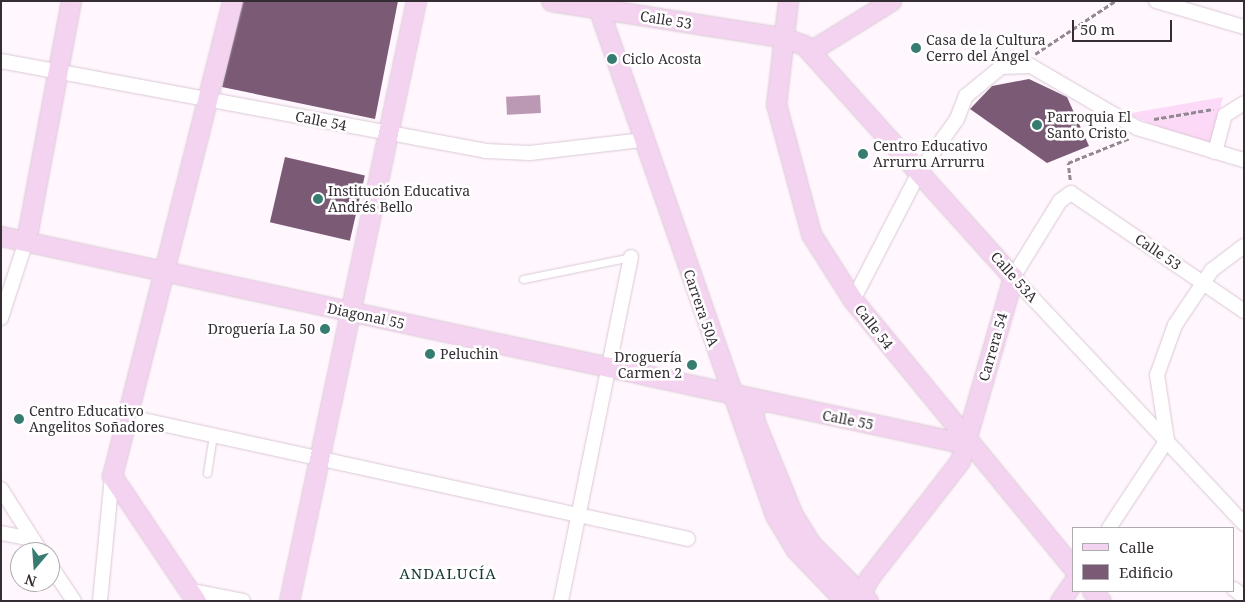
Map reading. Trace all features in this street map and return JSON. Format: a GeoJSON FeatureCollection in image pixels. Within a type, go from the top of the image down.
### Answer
{"type":"FeatureCollection","features":[{"type":"Feature","properties":{"kind":"main road"},"geometry":{"type":"LineString","coordinates":[[26,241],[71,1]]}},
{"type":"Feature","properties":{"kind":"main road"},"geometry":{"type":"LineString","coordinates":[[192,595],[112,476],[125,416],[167,272],[232,1]]}},
{"type":"Feature","properties":{"kind":"main road"},"geometry":{"type":"LineString","coordinates":[[289,601],[352,313],[416,1]]}},
{"type":"Feature","properties":{"kind":"main road","name":"Calle 53"},"geometry":{"type":"LineString","coordinates":[[551,1],[781,37]]}},
{"type":"Feature","properties":{"kind":"main road","name":"Calle 54"},"geometry":{"type":"LineString","coordinates":[[788,1],[781,37],[776,104],[793,180],[812,234],[853,300],[966,444],[1072,568]]}},
{"type":"Feature","properties":{"kind":"main road"},"geometry":{"type":"LineString","coordinates":[[812,50],[891,1]]}},
{"type":"Feature","properties":{"kind":"main road","name":"Carrera 50A"},"geometry":{"type":"LineString","coordinates":[[592,6],[643,140],[731,396],[784,530],[808,564],[858,599]]}},
{"type":"Feature","properties":{"kind":"main road","name":"Calle 53A"},"geometry":{"type":"LineString","coordinates":[[781,37],[812,50],[1013,277]]}},
{"type":"Feature","properties":{"kind":"main road","name":"Diagonal 55"},"geometry":{"type":"LineString","coordinates":[[1,236],[731,396]]}},
{"type":"Feature","properties":{"kind":"main road","name":"Carrera 54"},"geometry":{"type":"LineString","coordinates":[[858,599],[955,470],[966,444],[1013,277]]}},
{"type":"Feature","properties":{"kind":"main road","name":"Calle 55"},"geometry":{"type":"LineString","coordinates":[[731,396],[966,444]]}},
{"type":"Feature","properties":{"kind":"main road"},"geometry":{"type":"LineString","coordinates":[[760,402],[753,410],[755,422],[793,515],[812,545],[858,599]]}},
{"type":"Feature","properties":{"kind":"main road"},"geometry":{"type":"LineString","coordinates":[[1060,601],[1072,584]]}},
{"type":"Feature","properties":{"kind":"street"},"geometry":{"type":"LineString","coordinates":[[1156,1],[1244,27]]}},
{"type":"Feature","properties":{"kind":"street","name":"Calle 54"},"geometry":{"type":"LineString","coordinates":[[1,61],[389,134],[506,154],[643,140]]}},
{"type":"Feature","properties":{"kind":"street"},"geometry":{"type":"LineString","coordinates":[[853,300],[920,171],[957,118],[970,90],[1001,67],[1018,65],[1050,74],[1129,124],[1148,133],[1244,160]]}},
{"type":"Feature","properties":{"kind":"street"},"geometry":{"type":"LineString","coordinates":[[1215,152],[1225,115],[1242,104]]}},
{"type":"Feature","properties":{"kind":"street","name":"Carrera 54"},"geometry":{"type":"LineString","coordinates":[[1013,277],[1060,201],[1071,193]]}},
{"type":"Feature","properties":{"kind":"street","name":"Calle 53"},"geometry":{"type":"LineString","coordinates":[[1071,193],[1244,311]]}},
{"type":"Feature","properties":{"kind":"street"},"geometry":{"type":"LineString","coordinates":[[1,318],[26,241]]}},
{"type":"Feature","properties":{"kind":"street"},"geometry":{"type":"LineString","coordinates":[[1110,527],[1167,440],[1157,375],[1175,325],[1203,282],[1244,246]]}},
{"type":"Feature","properties":{"kind":"street"},"geometry":{"type":"LineString","coordinates":[[560,601],[631,257]]}},
{"type":"Feature","properties":{"kind":"street","name":"Calle 53A"},"geometry":{"type":"LineString","coordinates":[[1013,277],[1244,524]]}},
{"type":"Feature","properties":{"kind":"street"},"geometry":{"type":"LineString","coordinates":[[125,416],[688,539]]}},
{"type":"Feature","properties":{"kind":"street"},"geometry":{"type":"LineString","coordinates":[[100,601],[112,476]]}},
{"type":"Feature","properties":{"kind":"street"},"geometry":{"type":"LineString","coordinates":[[1,489],[34,542]]}},
{"type":"Feature","properties":{"kind":"street"},"geometry":{"type":"LineString","coordinates":[[1,533],[32,539]]}},
{"type":"Feature","properties":{"kind":"street"},"geometry":{"type":"LineString","coordinates":[[60,580],[74,601]]}},
{"type":"Feature","properties":{"kind":"street"},"geometry":{"type":"LineString","coordinates":[[192,595],[242,601]]}},
{"type":"Feature","properties":{"kind":"lane"},"geometry":{"type":"LineString","coordinates":[[523,280],[631,257]]}},
{"type":"Feature","properties":{"kind":"lane"},"geometry":{"type":"LineString","coordinates":[[207,473],[213,435]]}},
{"type":"Feature","properties":{"kind":"path"},"geometry":{"type":"LineString","coordinates":[[1018,65],[1115,1]]}},
{"type":"Feature","properties":{"kind":"path"},"geometry":{"type":"LineString","coordinates":[[1129,124],[1242,104]]}},
{"type":"Feature","properties":{"kind":"path"},"geometry":{"type":"LineString","coordinates":[[1071,193],[1068,163],[1096,148],[1148,133]]}},
{"type":"Feature","properties":{"kind":"shaded area"},"geometry":{"type":"Polygon","coordinates":[[[540,95],[541,113],[507,115],[506,97],[540,95]]]}},
{"type":"Feature","properties":{"kind":"shaded area"},"geometry":{"type":"Polygon","coordinates":[[[1223,97],[1210,146],[1126,114],[1223,97]]]}},
{"type":"Feature","properties":{"kind":"building"},"geometry":{"type":"Polygon","coordinates":[[[243,1],[398,1],[375,119],[222,87],[243,1]]]}},
{"type":"Feature","properties":{"kind":"building","name":"Parroquia El Santo Cristo"},"geometry":{"type":"Polygon","coordinates":[[[1029,79],[1067,97],[1089,146],[1047,163],[970,109],[992,86],[1029,79]]]}},
{"type":"Feature","properties":{"kind":"building","name":"Institución Educativa Andrés Bello"},"geometry":{"type":"Polygon","coordinates":[[[285,157],[365,175],[350,241],[270,222],[285,157]]]}},
{"type":"Feature","properties":{"kind":"place","name":"Casa de la Cultura Cerro del Ángel"},"geometry":{"type":"Point","coordinates":[916,48]}},
{"type":"Feature","properties":{"kind":"place","name":"Ciclo Acosta"},"geometry":{"type":"Point","coordinates":[612,59]}},
{"type":"Feature","properties":{"kind":"place","name":"Parroquia El Santo Cristo"},"geometry":{"type":"Point","coordinates":[1037,125]}},
{"type":"Feature","properties":{"kind":"place","name":"Centro Educativo Arrurru Arrurru"},"geometry":{"type":"Point","coordinates":[863,154]}},
{"type":"Feature","properties":{"kind":"place","name":"Institución Educativa Andrés Bello"},"geometry":{"type":"Point","coordinates":[318,199]}},
{"type":"Feature","properties":{"kind":"place","name":"Droguería La 50"},"geometry":{"type":"Point","coordinates":[325,329]}},
{"type":"Feature","properties":{"kind":"place","name":"Peluchin"},"geometry":{"type":"Point","coordinates":[430,354]}},
{"type":"Feature","properties":{"kind":"place","name":"Droguería Carmen 2"},"geometry":{"type":"Point","coordinates":[692,365]}},
{"type":"Feature","properties":{"kind":"place","name":"Centro Educativo Angelitos Soñadores"},"geometry":{"type":"Point","coordinates":[19,419]}},
{"type":"Feature","properties":{"kind":"district","name":"ANDALUCÍA"},"geometry":{"type":"Point","coordinates":[448,574]}}]}
